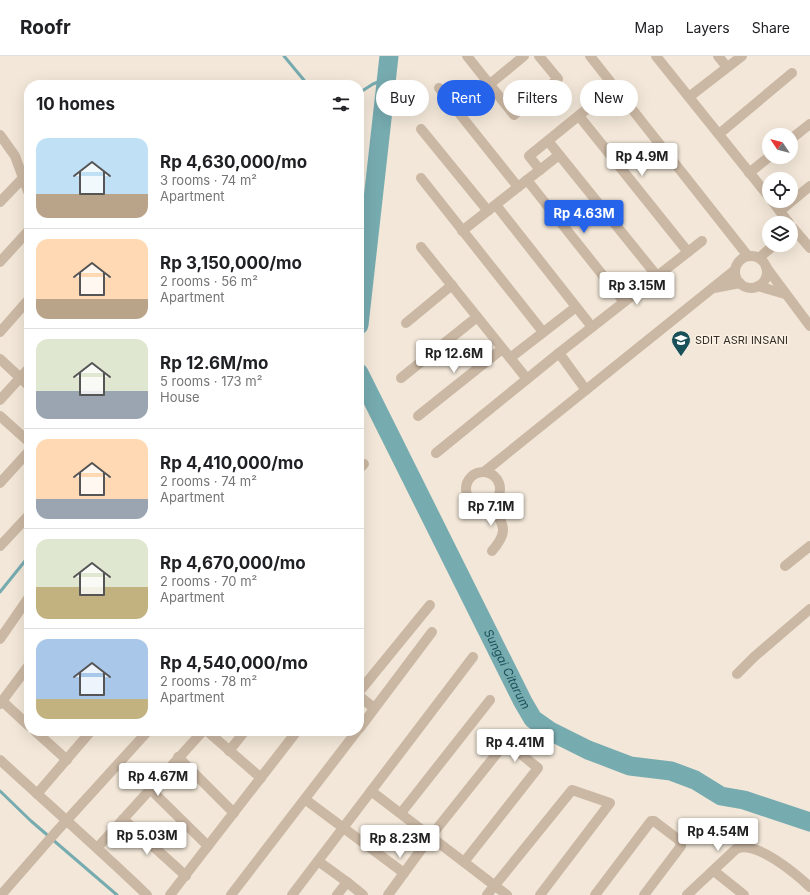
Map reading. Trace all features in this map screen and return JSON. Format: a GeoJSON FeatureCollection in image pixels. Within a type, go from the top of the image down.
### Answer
{"type":"FeatureCollection","features":[{"type":"Feature","properties":{"kind":"street"},"geometry":{"type":"LineString","coordinates":[[467,56],[487,80]]}},
{"type":"Feature","properties":{"kind":"street"},"geometry":{"type":"LineString","coordinates":[[495,80],[524,56]]}},
{"type":"Feature","properties":{"kind":"street"},"geometry":{"type":"LineString","coordinates":[[495,90],[514,115],[558,79],[540,56]]}},
{"type":"Feature","properties":{"kind":"street"},"geometry":{"type":"LineString","coordinates":[[590,56],[748,256]]}},
{"type":"Feature","properties":{"kind":"street"},"geometry":{"type":"LineString","coordinates":[[656,56],[762,189]]}},
{"type":"Feature","properties":{"kind":"street"},"geometry":{"type":"LineString","coordinates":[[718,56],[727,67]]}},
{"type":"Feature","properties":{"kind":"street"},"geometry":{"type":"LineString","coordinates":[[689,98],[742,56]]}},
{"type":"Feature","properties":{"kind":"street"},"geometry":{"type":"LineString","coordinates":[[719,134],[792,73]]}},
{"type":"Feature","properties":{"kind":"street"},"geometry":{"type":"LineString","coordinates":[[461,116],[518,187]]}},
{"type":"Feature","properties":{"kind":"street"},"geometry":{"type":"LineString","coordinates":[[540,170],[529,156],[579,116],[688,252]]}},
{"type":"Feature","properties":{"kind":"street"},"geometry":{"type":"LineString","coordinates":[[798,133],[810,124]]}},
{"type":"Feature","properties":{"kind":"street"},"geometry":{"type":"LineString","coordinates":[[421,129],[492,208],[592,327]]}},
{"type":"Feature","properties":{"kind":"street"},"geometry":{"type":"LineString","coordinates":[[0,202],[23,178],[15,156],[1,138]]}},
{"type":"Feature","properties":{"kind":"street"},"geometry":{"type":"LineString","coordinates":[[548,142],[657,276]]}},
{"type":"Feature","properties":{"kind":"street"},"geometry":{"type":"LineString","coordinates":[[462,231],[559,155]]}},
{"type":"Feature","properties":{"kind":"street"},"geometry":{"type":"LineString","coordinates":[[749,173],[762,163]]}},
{"type":"Feature","properties":{"kind":"street"},"geometry":{"type":"LineString","coordinates":[[421,178],[543,332]]}},
{"type":"Feature","properties":{"kind":"street"},"geometry":{"type":"LineString","coordinates":[[527,180],[624,302]]}},
{"type":"Feature","properties":{"kind":"street"},"geometry":{"type":"LineString","coordinates":[[780,211],[810,186]]}},
{"type":"Feature","properties":{"kind":"street"},"geometry":{"type":"LineString","coordinates":[[778,208],[784,216]]}},
{"type":"Feature","properties":{"kind":"street"},"geometry":{"type":"LineString","coordinates":[[798,234],[809,246]]}},
{"type":"Feature","properties":{"kind":"street"},"geometry":{"type":"LineString","coordinates":[[0,262],[24,236]]}},
{"type":"Feature","properties":{"kind":"street"},"geometry":{"type":"LineString","coordinates":[[436,453],[702,240]]}},
{"type":"Feature","properties":{"kind":"street"},"geometry":{"type":"LineString","coordinates":[[421,247],[527,379]]}},
{"type":"Feature","properties":{"kind":"street"},"geometry":{"type":"LineString","coordinates":[[759,258],[766,252]]}},
{"type":"Feature","properties":{"kind":"street"},"geometry":{"type":"LineString","coordinates":[[484,472],[494,476],[500,485],[499,496],[492,504],[481,506],[475,504],[467,496],[466,490],[469,479],[474,475],[484,472],[712,289],[735,270],[739,261],[748,256],[759,258],[810,326]]}},
{"type":"Feature","properties":{"kind":"street"},"geometry":{"type":"LineString","coordinates":[[758,286],[765,278],[766,267]]}},
{"type":"Feature","properties":{"kind":"street"},"geometry":{"type":"LineString","coordinates":[[735,270],[737,280],[740,284],[749,288],[758,286],[786,294]]}},
{"type":"Feature","properties":{"kind":"street"},"geometry":{"type":"LineString","coordinates":[[712,289],[740,284]]}},
{"type":"Feature","properties":{"kind":"street"},"geometry":{"type":"LineString","coordinates":[[406,323],[452,285]]}},
{"type":"Feature","properties":{"kind":"street"},"geometry":{"type":"LineString","coordinates":[[0,332],[24,305]]}},
{"type":"Feature","properties":{"kind":"street"},"geometry":{"type":"LineString","coordinates":[[510,358],[576,307]]}},
{"type":"Feature","properties":{"kind":"street"},"geometry":{"type":"LineString","coordinates":[[401,378],[478,317]]}},
{"type":"Feature","properties":{"kind":"street"},"geometry":{"type":"LineString","coordinates":[[418,416],[502,349]]}},
{"type":"Feature","properties":{"kind":"street"},"geometry":{"type":"LineString","coordinates":[[558,354],[586,390]]}},
{"type":"Feature","properties":{"kind":"street"},"geometry":{"type":"LineString","coordinates":[[0,360],[24,382]]}},
{"type":"Feature","properties":{"kind":"street"},"geometry":{"type":"LineString","coordinates":[[0,400],[24,374]]}},
{"type":"Feature","properties":{"kind":"street"},"geometry":{"type":"LineString","coordinates":[[0,416],[24,438]]}},
{"type":"Feature","properties":{"kind":"street"},"geometry":{"type":"LineString","coordinates":[[0,483],[24,457]]}},
{"type":"Feature","properties":{"kind":"street"},"geometry":{"type":"LineString","coordinates":[[492,504],[502,524],[504,533],[501,541],[492,551]]}},
{"type":"Feature","properties":{"kind":"street"},"geometry":{"type":"LineString","coordinates":[[0,546],[24,520]]}},
{"type":"Feature","properties":{"kind":"street"},"geometry":{"type":"LineString","coordinates":[[785,566],[810,546]]}},
{"type":"Feature","properties":{"kind":"street"},"geometry":{"type":"LineString","coordinates":[[0,639],[24,604]]}},
{"type":"Feature","properties":{"kind":"street"},"geometry":{"type":"LineString","coordinates":[[364,686],[430,605]]}},
{"type":"Feature","properties":{"kind":"street"},"geometry":{"type":"LineString","coordinates":[[737,674],[754,657],[810,609]]}},
{"type":"Feature","properties":{"kind":"street"},"geometry":{"type":"LineString","coordinates":[[364,722],[432,632]]}},
{"type":"Feature","properties":{"kind":"street"},"geometry":{"type":"LineString","coordinates":[[292,895],[472,657]]}},
{"type":"Feature","properties":{"kind":"street"},"geometry":{"type":"LineString","coordinates":[[24,675],[1,703],[24,722]]}},
{"type":"Feature","properties":{"kind":"street"},"geometry":{"type":"LineString","coordinates":[[364,700],[374,708]]}},
{"type":"Feature","properties":{"kind":"street"},"geometry":{"type":"LineString","coordinates":[[401,813],[490,700]]}},
{"type":"Feature","properties":{"kind":"street"},"geometry":{"type":"LineString","coordinates":[[41,736],[67,760]]}},
{"type":"Feature","properties":{"kind":"street"},"geometry":{"type":"LineString","coordinates":[[37,794],[87,736]]}},
{"type":"Feature","properties":{"kind":"street"},"geometry":{"type":"LineString","coordinates":[[1,895],[143,736]]}},
{"type":"Feature","properties":{"kind":"street"},"geometry":{"type":"LineString","coordinates":[[98,847],[198,736]]}},
{"type":"Feature","properties":{"kind":"street"},"geometry":{"type":"LineString","coordinates":[[213,736],[261,778]]}},
{"type":"Feature","properties":{"kind":"street"},"geometry":{"type":"LineString","coordinates":[[230,751],[241,736]]}},
{"type":"Feature","properties":{"kind":"street"},"geometry":{"type":"LineString","coordinates":[[170,895],[293,736]]}},
{"type":"Feature","properties":{"kind":"street"},"geometry":{"type":"LineString","coordinates":[[231,895],[306,800],[354,736]]}},
{"type":"Feature","properties":{"kind":"street"},"geometry":{"type":"LineString","coordinates":[[388,895],[431,836],[506,742],[538,768],[464,862]]}},
{"type":"Feature","properties":{"kind":"street"},"geometry":{"type":"LineString","coordinates":[[178,757],[234,813]]}},
{"type":"Feature","properties":{"kind":"street"},"geometry":{"type":"LineString","coordinates":[[0,760],[66,821],[98,847],[147,895]]}},
{"type":"Feature","properties":{"kind":"street"},"geometry":{"type":"LineString","coordinates":[[150,789],[208,846]]}},
{"type":"Feature","properties":{"kind":"street"},"geometry":{"type":"LineString","coordinates":[[488,895],[572,790],[610,803],[540,895]]}},
{"type":"Feature","properties":{"kind":"street"},"geometry":{"type":"LineString","coordinates":[[371,791],[507,895]]}},
{"type":"Feature","properties":{"kind":"street"},"geometry":{"type":"LineString","coordinates":[[306,800],[404,873]]}},
{"type":"Feature","properties":{"kind":"street"},"geometry":{"type":"LineString","coordinates":[[123,819],[186,876]]}},
{"type":"Feature","properties":{"kind":"street"},"geometry":{"type":"LineString","coordinates":[[594,895],[649,823],[654,821],[679,840],[682,846],[644,895]]}},
{"type":"Feature","properties":{"kind":"street"},"geometry":{"type":"LineString","coordinates":[[687,895],[736,849],[740,847],[767,854],[810,887]]}},
{"type":"Feature","properties":{"kind":"street"},"geometry":{"type":"LineString","coordinates":[[318,861],[363,895]]}},
{"type":"Feature","properties":{"kind":"street"},"geometry":{"type":"LineString","coordinates":[[714,871],[744,895]]}},
{"type":"Feature","properties":{"kind":"street"},"geometry":{"type":"LineString","coordinates":[[337,895],[346,882]]}},
{"type":"Feature","properties":{"kind":"waterway"},"geometry":{"type":"LineString","coordinates":[[284,56],[304,80]]}},
{"type":"Feature","properties":{"kind":"waterway","name":"Sungai Citarum"},"geometry":{"type":"LineString","coordinates":[[364,280],[389,56]]}},
{"type":"Feature","properties":{"kind":"waterway"},"geometry":{"type":"LineString","coordinates":[[364,90],[373,84],[386,79]]}},
{"type":"Feature","properties":{"kind":"waterway","name":"Sungai Citarum"},"geometry":{"type":"LineString","coordinates":[[364,383],[523,702],[533,719],[550,731],[588,750],[630,766],[671,771],[695,780],[721,796],[744,800],[810,822]]}},
{"type":"Feature","properties":{"kind":"waterway"},"geometry":{"type":"LineString","coordinates":[[0,592],[24,562]]}},
{"type":"Feature","properties":{"kind":"waterway"},"geometry":{"type":"LineString","coordinates":[[0,791],[31,821],[117,895]]}},
{"type":"Feature","properties":{"kind":"place","name":"SDIT ASRI INSANI"},"geometry":{"type":"Point","coordinates":[681,357]}}]}
